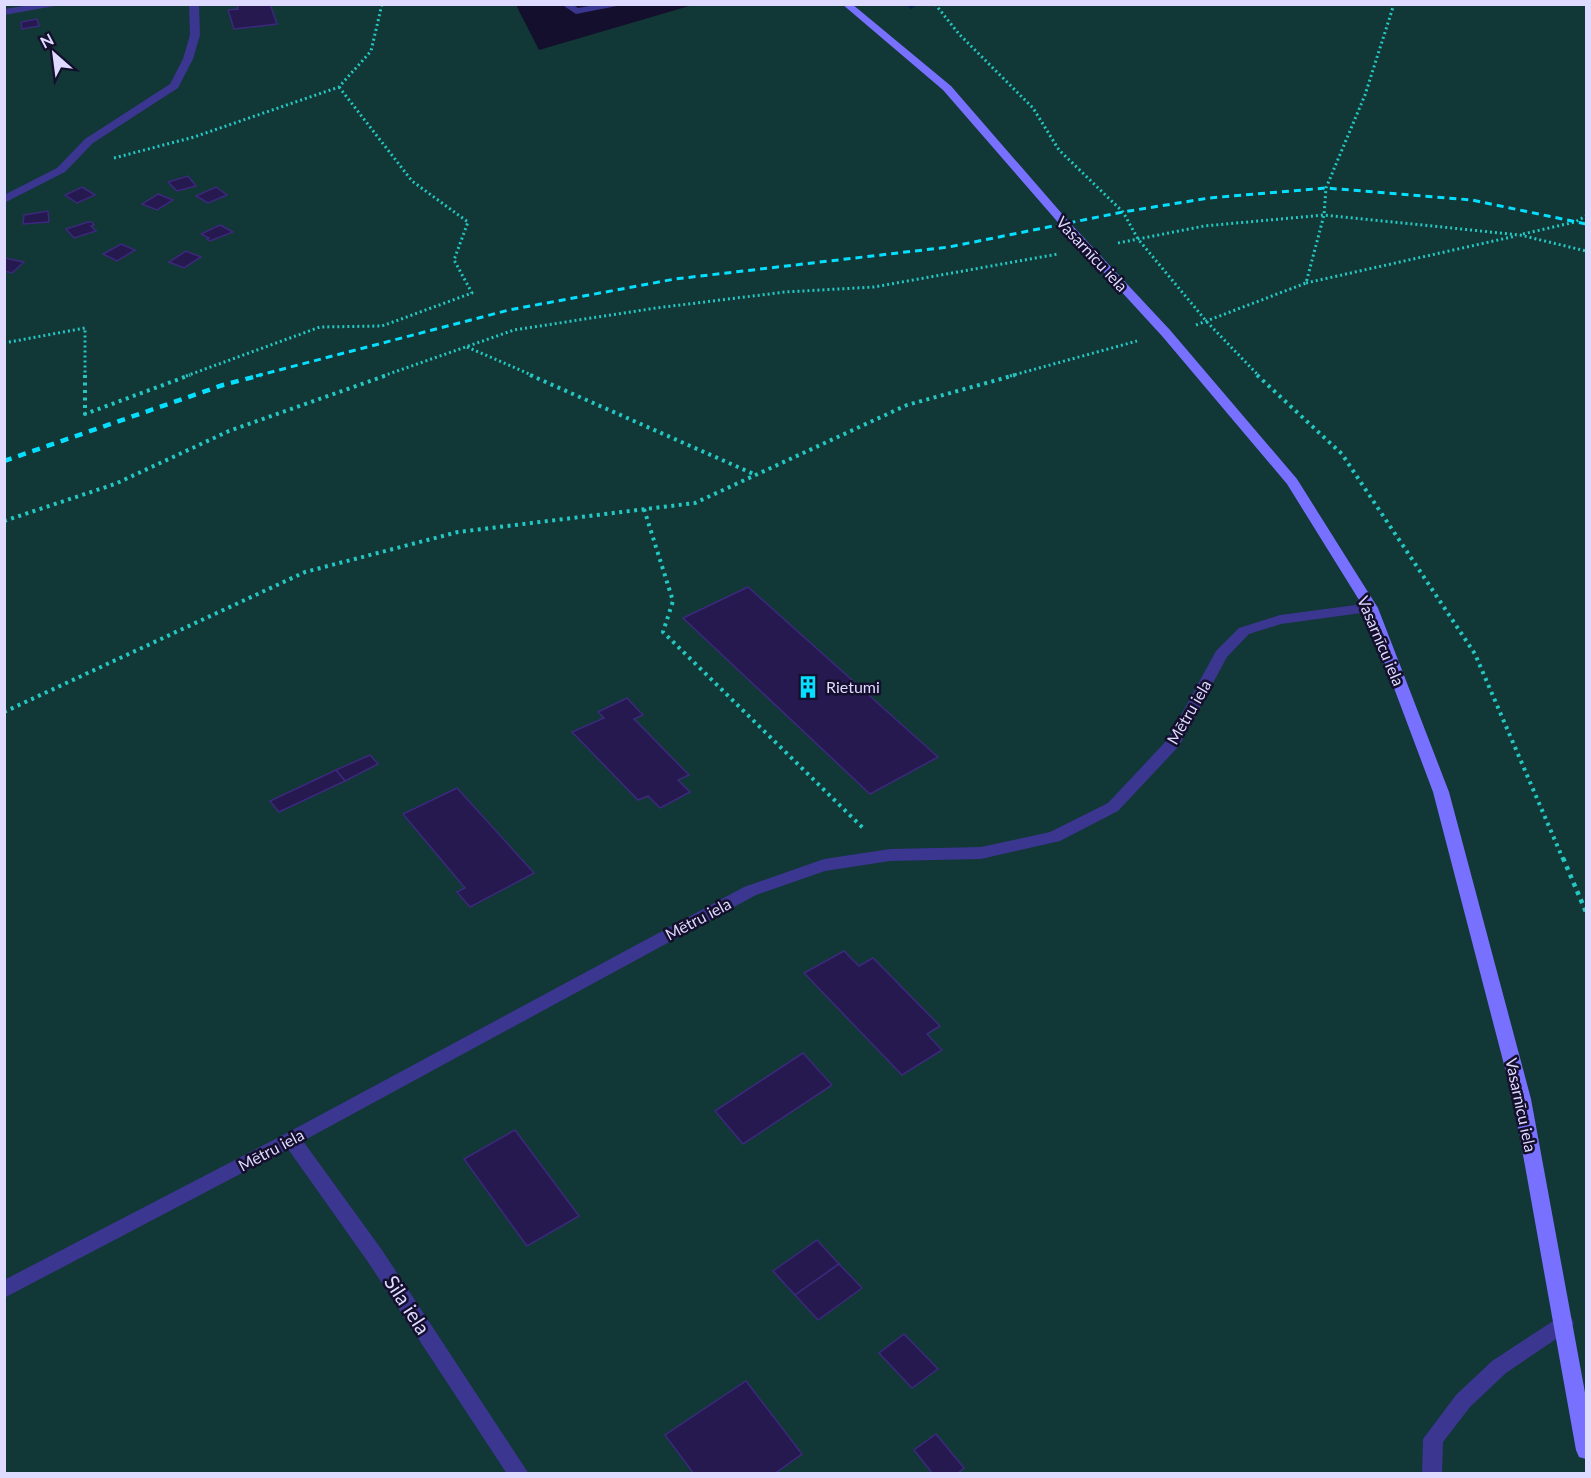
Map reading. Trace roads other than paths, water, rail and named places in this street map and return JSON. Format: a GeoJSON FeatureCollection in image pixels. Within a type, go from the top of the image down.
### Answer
{"type":"FeatureCollection","features":[{"type":"Feature","properties":{"kind":"street"},"geometry":{"type":"LineString","coordinates":[[4,12],[62,4]]}},
{"type":"Feature","properties":{"kind":"street"},"geometry":{"type":"LineString","coordinates":[[4,200],[61,170],[88,141],[174,86],[188,59],[195,35],[194,4]]}},
{"type":"Feature","properties":{"kind":"street"},"geometry":{"type":"LineString","coordinates":[[565,4],[576,11],[623,4]]}},
{"type":"Feature","properties":{"kind":"street","name":"Vasarnīcu iela"},"geometry":{"type":"LineString","coordinates":[[846,4],[947,88],[1087,248],[1166,333],[1292,482],[1371,608],[1441,792],[1522,1098],[1587,1450]]}},
{"type":"Feature","properties":{"kind":"street","name":"Mētru iela"},"geometry":{"type":"LineString","coordinates":[[4,1290],[291,1139],[750,891],[824,865],[890,855],[981,853],[1054,837],[1113,807],[1174,742],[1221,654],[1244,631],[1280,620],[1371,608]]}},
{"type":"Feature","properties":{"kind":"street","name":"Sila iela"},"geometry":{"type":"LineString","coordinates":[[291,1139],[375,1256],[519,1473]]}},
{"type":"Feature","properties":{"kind":"street"},"geometry":{"type":"LineString","coordinates":[[1432,1473],[1433,1439],[1463,1401],[1499,1367],[1564,1323]]}},
{"type":"Feature","properties":{"kind":"railway"},"geometry":{"type":"LineString","coordinates":[[256,376],[509,310],[675,279],[949,247],[1123,212],[1209,198],[1326,188],[1472,200],[1586,224]]}},
{"type":"Feature","properties":{"kind":"railway"},"geometry":{"type":"LineString","coordinates":[[4,461],[223,385],[261,375]]}},
{"type":"Feature","properties":{"kind":"place","name":"Rietumi"},"geometry":{"type":"Point","coordinates":[808,687]}}]}
